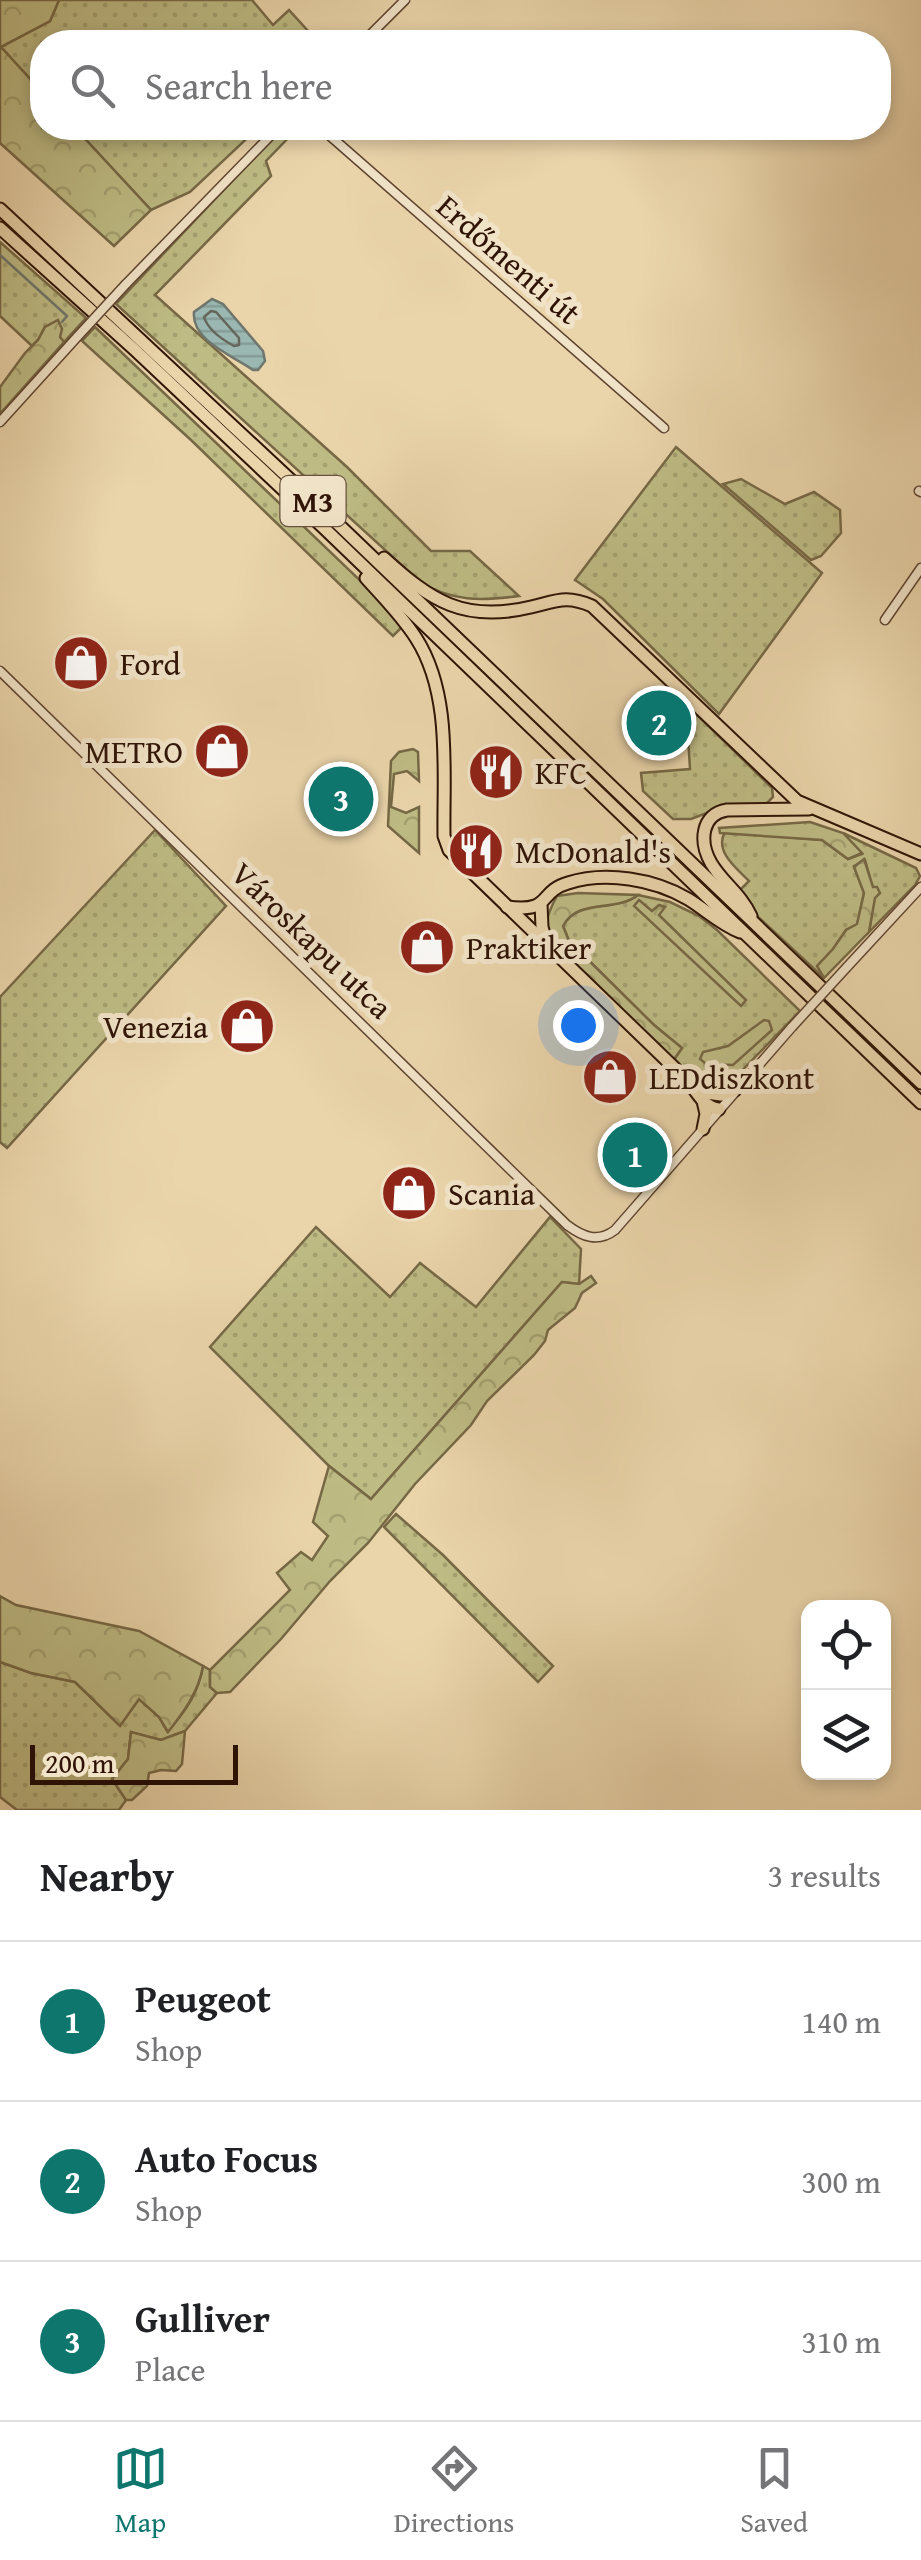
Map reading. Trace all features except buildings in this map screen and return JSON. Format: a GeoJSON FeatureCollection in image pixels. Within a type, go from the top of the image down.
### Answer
{"type":"FeatureCollection","features":[{"type":"Feature","properties":{"kind":"highway","name":"M3"},"geometry":{"type":"LineString","coordinates":[[0,209],[340,526],[921,1103]]}},
{"type":"Feature","properties":{"kind":"highway","name":"M3"},"geometry":{"type":"LineString","coordinates":[[0,228],[921,1084]]}},
{"type":"Feature","properties":{"kind":"highway"},"geometry":{"type":"LineString","coordinates":[[340,526],[363,539],[416,586],[453,607],[511,611],[558,599],[592,606],[778,788],[815,810],[921,854]]}},
{"type":"Feature","properties":{"kind":"highway"},"geometry":{"type":"LineString","coordinates":[[324,529],[405,622],[435,678],[441,706],[446,847],[720,1109]]}},
{"type":"Feature","properties":{"kind":"highway"},"geometry":{"type":"LineString","coordinates":[[766,808],[775,801],[778,788]]}},
{"type":"Feature","properties":{"kind":"highway"},"geometry":{"type":"LineString","coordinates":[[778,788],[792,808]]}},
{"type":"Feature","properties":{"kind":"highway"},"geometry":{"type":"LineString","coordinates":[[525,924],[554,890],[570,882],[604,879],[647,882],[678,893],[724,926],[751,930],[744,902],[711,864],[705,846],[706,825],[718,811],[815,810]]}},
{"type":"Feature","properties":{"kind":"highway"},"geometry":{"type":"LineString","coordinates":[[507,907],[538,908]]}},
{"type":"Feature","properties":{"kind":"highway"},"geometry":{"type":"LineString","coordinates":[[538,908],[548,946]]}},
{"type":"Feature","properties":{"kind":"highway"},"geometry":{"type":"LineString","coordinates":[[704,1097],[735,1090]]}},
{"type":"Feature","properties":{"kind":"highway"},"geometry":{"type":"LineString","coordinates":[[703,1129],[704,1097]]}},
{"type":"Feature","properties":{"kind":"street"},"geometry":{"type":"LineString","coordinates":[[376,30],[405,0]]}},
{"type":"Feature","properties":{"kind":"street"},"geometry":{"type":"LineString","coordinates":[[0,422],[126,284],[266,140]]}},
{"type":"Feature","properties":{"kind":"street","name":"Erdőmenti út"},"geometry":{"type":"LineString","coordinates":[[336,140],[664,428]]}},
{"type":"Feature","properties":{"kind":"street"},"geometry":{"type":"LineString","coordinates":[[884,620],[921,568]]}},
{"type":"Feature","properties":{"kind":"street","name":"Városkapu utca"},"geometry":{"type":"LineString","coordinates":[[0,670],[567,1224],[585,1237],[603,1237],[615,1230],[703,1129]]}},
{"type":"Feature","properties":{"kind":"street"},"geometry":{"type":"LineString","coordinates":[[703,1129],[921,887]]}},
{"type":"Feature","properties":{"kind":"green space"},"geometry":{"type":"Polygon","coordinates":[[[0,0],[59,0],[50,21],[1,47],[30,79],[30,140],[86,140],[151,210],[114,246],[0,143],[0,0]]]}},
{"type":"Feature","properties":{"kind":"green space"},"geometry":{"type":"Polygon","coordinates":[[[59,0],[252,0],[273,25],[289,10],[307,30],[33,30],[50,21],[59,0]]]}},
{"type":"Feature","properties":{"kind":"green space"},"geometry":{"type":"Polygon","coordinates":[[[30,32],[30,79],[1,47],[30,32]]]}},
{"type":"Feature","properties":{"kind":"green space"},"geometry":{"type":"Polygon","coordinates":[[[86,140],[245,140],[190,192],[151,210],[86,140]]]}},
{"type":"Feature","properties":{"kind":"green space"},"geometry":{"type":"Polygon","coordinates":[[[271,140],[286,140],[266,161],[271,176],[155,295],[347,467],[431,551],[470,551],[519,596],[467,598],[443,593],[419,581],[116,304],[271,140]]]}},
{"type":"Feature","properties":{"kind":"green space"},"geometry":{"type":"Polygon","coordinates":[[[0,242],[86,318],[64,342],[45,327],[32,346],[0,316],[0,242]]]}},
{"type":"Feature","properties":{"kind":"green space"},"geometry":{"type":"Polygon","coordinates":[[[58,320],[64,342],[0,414],[0,387],[45,327],[58,320]]]}},
{"type":"Feature","properties":{"kind":"green space"},"geometry":{"type":"Polygon","coordinates":[[[95,327],[367,587],[402,627],[393,636],[191,440],[82,341],[95,327]]]}},
{"type":"Feature","properties":{"kind":"green space"},"geometry":{"type":"Polygon","coordinates":[[[676,447],[822,573],[719,714],[603,599],[575,580],[676,447]]]}},
{"type":"Feature","properties":{"kind":"green space"},"geometry":{"type":"Polygon","coordinates":[[[741,479],[785,504],[814,492],[840,510],[841,533],[821,556],[811,560],[723,484],[741,479]]]}},
{"type":"Feature","properties":{"kind":"green space"},"geometry":{"type":"Polygon","coordinates":[[[686,704],[772,788],[773,797],[765,805],[725,806],[691,819],[673,819],[643,791],[641,773],[690,769],[686,704]]]}},
{"type":"Feature","properties":{"kind":"green space"},"geometry":{"type":"Polygon","coordinates":[[[399,752],[418,752],[419,781],[407,771],[394,774],[391,807],[406,813],[419,807],[419,853],[388,826],[391,761],[399,752]]]}},
{"type":"Feature","properties":{"kind":"green space"},"geometry":{"type":"Polygon","coordinates":[[[810,822],[843,833],[862,853],[848,859],[822,840],[720,833],[719,828],[810,822]]]}},
{"type":"Feature","properties":{"kind":"green space"},"geometry":{"type":"Polygon","coordinates":[[[155,830],[226,906],[7,1148],[0,1142],[0,997],[155,830]]]}},
{"type":"Feature","properties":{"kind":"green space"},"geometry":{"type":"Polygon","coordinates":[[[725,832],[822,840],[848,859],[862,854],[843,833],[916,868],[920,876],[869,932],[871,881],[865,860],[854,866],[864,893],[857,925],[846,930],[818,966],[824,978],[756,915],[740,890],[749,881],[724,852],[725,832]]]}},
{"type":"Feature","properties":{"kind":"green space"},"geometry":{"type":"Polygon","coordinates":[[[864,859],[873,887],[880,893],[875,898],[869,932],[824,978],[817,966],[846,930],[857,924],[864,893],[854,867],[864,859]]]}},
{"type":"Feature","properties":{"kind":"green space"},"geometry":{"type":"Polygon","coordinates":[[[638,895],[670,902],[699,916],[800,1011],[723,1090],[702,1085],[673,1061],[682,1048],[569,941],[563,926],[570,917],[638,895]]]}},
{"type":"Feature","properties":{"kind":"green space"},"geometry":{"type":"Polygon","coordinates":[[[638,895],[578,911],[563,926],[569,941],[682,1048],[673,1061],[553,945],[547,926],[553,903],[557,896],[638,895]]]}},
{"type":"Feature","properties":{"kind":"green space"},"geometry":{"type":"Polygon","coordinates":[[[639,900],[652,911],[659,905],[665,907],[659,915],[746,1000],[741,1006],[634,906],[639,900]]]}},
{"type":"Feature","properties":{"kind":"green space"},"geometry":{"type":"Polygon","coordinates":[[[764,1020],[769,1021],[772,1030],[733,1065],[706,1064],[700,1059],[703,1052],[728,1046],[764,1020]]]}},
{"type":"Feature","properties":{"kind":"green space"},"geometry":{"type":"Polygon","coordinates":[[[550,1217],[581,1249],[579,1284],[562,1282],[371,1499],[329,1466],[210,1347],[316,1227],[390,1297],[420,1263],[476,1307],[550,1217]]]}},
{"type":"Feature","properties":{"kind":"green space"},"geometry":{"type":"Polygon","coordinates":[[[591,1276],[596,1283],[582,1293],[575,1308],[548,1330],[534,1355],[487,1401],[471,1425],[281,1639],[230,1692],[217,1693],[210,1687],[210,1670],[290,1590],[277,1573],[301,1552],[312,1560],[328,1536],[313,1522],[329,1466],[371,1499],[562,1282],[579,1284],[591,1276]]]}},
{"type":"Feature","properties":{"kind":"green space"},"geometry":{"type":"Polygon","coordinates":[[[396,1514],[443,1555],[553,1666],[538,1682],[384,1527],[396,1514]]]}},
{"type":"Feature","properties":{"kind":"green space"},"geometry":{"type":"Polygon","coordinates":[[[0,1596],[16,1605],[139,1631],[203,1666],[194,1693],[168,1732],[159,1717],[139,1699],[120,1726],[75,1682],[0,1662],[0,1596]]]}},
{"type":"Feature","properties":{"kind":"green space"},"geometry":{"type":"Polygon","coordinates":[[[0,1662],[75,1682],[120,1725],[139,1699],[159,1717],[167,1731],[190,1701],[203,1666],[210,1670],[210,1687],[217,1693],[185,1731],[161,1740],[131,1732],[128,1759],[112,1779],[126,1800],[119,1810],[17,1810],[0,1797],[0,1662]]]}},
{"type":"Feature","properties":{"kind":"green space"},"geometry":{"type":"Polygon","coordinates":[[[185,1731],[182,1764],[176,1771],[149,1773],[147,1786],[132,1800],[126,1800],[112,1779],[128,1759],[131,1732],[161,1740],[185,1731]]]}},
{"type":"Feature","properties":{"kind":"water"},"geometry":{"type":"Polygon","coordinates":[[[212,299],[223,304],[263,351],[265,361],[258,370],[215,347],[199,331],[194,312],[212,299]]]}},
{"type":"Feature","properties":{"kind":"waterway"},"geometry":{"type":"LineString","coordinates":[[0,255],[67,316],[62,322]]}},
{"type":"Feature","properties":{"kind":"place","name":"Ford"},"geometry":{"type":"Point","coordinates":[81,663]}},
{"type":"Feature","properties":{"kind":"place","name":"Auto Focus"},"geometry":{"type":"Point","coordinates":[659,723]}},
{"type":"Feature","properties":{"kind":"place","name":"METRO"},"geometry":{"type":"Point","coordinates":[222,751]}},
{"type":"Feature","properties":{"kind":"place","name":"KFC"},"geometry":{"type":"Point","coordinates":[496,772]}},
{"type":"Feature","properties":{"kind":"place","name":"Gulliver"},"geometry":{"type":"Point","coordinates":[341,799]}},
{"type":"Feature","properties":{"kind":"place","name":"McDonald's"},"geometry":{"type":"Point","coordinates":[476,851]}},
{"type":"Feature","properties":{"kind":"place","name":"Praktiker"},"geometry":{"type":"Point","coordinates":[427,947]}},
{"type":"Feature","properties":{"kind":"place","name":"Venezia"},"geometry":{"type":"Point","coordinates":[247,1026]}},
{"type":"Feature","properties":{"kind":"place","name":"LEDdiszkont"},"geometry":{"type":"Point","coordinates":[610,1077]}},
{"type":"Feature","properties":{"kind":"place","name":"Peugeot"},"geometry":{"type":"Point","coordinates":[635,1155]}},
{"type":"Feature","properties":{"kind":"place","name":"Scania"},"geometry":{"type":"Point","coordinates":[409,1193]}}]}
